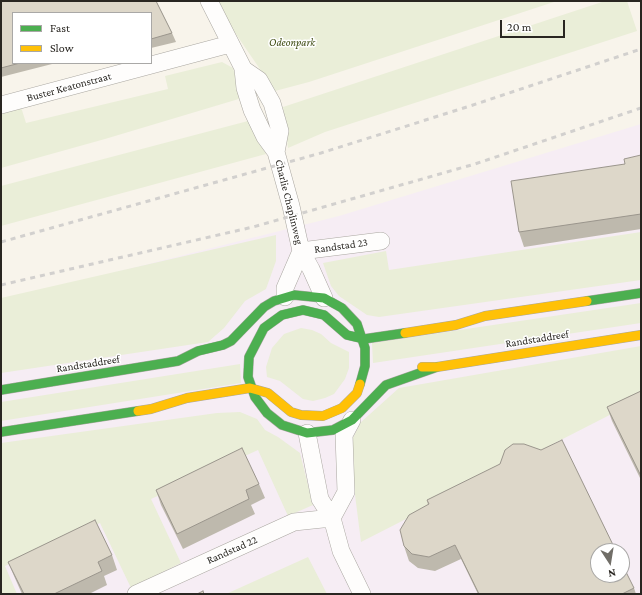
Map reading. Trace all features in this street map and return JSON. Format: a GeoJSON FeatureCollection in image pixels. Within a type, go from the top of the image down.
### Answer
{"type":"FeatureCollection","features":[{"type":"Feature","properties":{"kind":"main road"},"geometry":{"type":"LineString","coordinates":[[333,413],[333,430],[307,433],[282,425],[274,420],[260,406],[250,388],[248,367],[253,347],[264,328],[282,315],[303,310],[314,312],[333,321],[347,335],[364,339],[456,325],[485,316],[641,293]]}},
{"type":"Feature","properties":{"kind":"main road"},"geometry":{"type":"LineString","coordinates":[[282,315],[285,297],[304,295],[324,298],[342,308],[361,324],[364,339],[365,366],[361,384]]}},
{"type":"Feature","properties":{"kind":"main road","name":"Randstaddreef"},"geometry":{"type":"LineString","coordinates":[[1,390],[178,361],[198,351],[223,346],[231,341],[264,307],[285,297]]}},
{"type":"Feature","properties":{"kind":"main road"},"geometry":{"type":"LineString","coordinates":[[464,314],[485,316]]}},
{"type":"Feature","properties":{"kind":"main road","name":"Randstaddreef"},"geometry":{"type":"LineString","coordinates":[[408,367],[437,367],[641,335]]}},
{"type":"Feature","properties":{"kind":"main road"},"geometry":{"type":"LineString","coordinates":[[240,354],[253,347]]}},
{"type":"Feature","properties":{"kind":"main road","name":"Randstaddreef"},"geometry":{"type":"LineString","coordinates":[[178,361],[196,364]]}},
{"type":"Feature","properties":{"kind":"main road","name":"Randstaddreef"},"geometry":{"type":"LineString","coordinates":[[333,430],[352,420],[386,385],[437,367]]}},
{"type":"Feature","properties":{"kind":"main road"},"geometry":{"type":"LineString","coordinates":[[1,432],[151,409],[187,398],[250,388],[268,393],[291,412],[301,415],[323,416],[333,413],[350,401],[361,384],[373,374]]}},
{"type":"Feature","properties":{"kind":"main road"},"geometry":{"type":"LineString","coordinates":[[249,404],[260,406]]}},
{"type":"Feature","properties":{"kind":"main road"},"geometry":{"type":"LineString","coordinates":[[151,409],[179,410]]}},
{"type":"Feature","properties":{"kind":"street","name":"Charlie Chaplinweg"},"geometry":{"type":"LineString","coordinates":[[209,1],[244,71],[245,88],[252,110],[265,137],[276,152],[291,206],[301,251],[324,298]]}},
{"type":"Feature","properties":{"kind":"street","name":"Buster Keatonstraat"},"geometry":{"type":"LineString","coordinates":[[1,105],[230,44]]}},
{"type":"Feature","properties":{"kind":"street","name":"Randstad 23"},"geometry":{"type":"LineString","coordinates":[[301,251],[381,241]]}},
{"type":"Feature","properties":{"kind":"street","name":"Charlie Chaplinweg"},"geometry":{"type":"LineString","coordinates":[[285,297],[285,288],[301,251]]}},
{"type":"Feature","properties":{"kind":"street"},"geometry":{"type":"LineString","coordinates":[[332,518],[346,492],[344,435],[352,420]]}},
{"type":"Feature","properties":{"kind":"street"},"geometry":{"type":"LineString","coordinates":[[332,518],[337,494],[333,430]]}},
{"type":"Feature","properties":{"kind":"street"},"geometry":{"type":"LineString","coordinates":[[307,433],[320,500],[332,518],[341,551],[362,594]]}},
{"type":"Feature","properties":{"kind":"street","name":"Randstad 22"},"geometry":{"type":"LineString","coordinates":[[136,594],[294,522],[332,518]]}},
{"type":"Feature","properties":{"kind":"shaded area"},"geometry":{"type":"Polygon","coordinates":[[[641,124],[641,594],[1,594],[1,301],[339,216],[641,124]]]}},
{"type":"Feature","properties":{"kind":"green space","name":"Odeonpark"},"geometry":{"type":"Polygon","coordinates":[[[217,1],[557,1],[309,82],[275,91],[229,24],[217,1]]]}},
{"type":"Feature","properties":{"kind":"green space"},"geometry":{"type":"Polygon","coordinates":[[[605,1],[627,1],[637,31],[325,132],[288,148],[283,107],[605,1]]]}},
{"type":"Feature","properties":{"kind":"green space"},"geometry":{"type":"Polygon","coordinates":[[[222,62],[233,68],[242,98],[1,168],[1,111],[21,107],[26,123],[168,89],[165,76],[222,62]]]}},
{"type":"Feature","properties":{"kind":"green space"},"geometry":{"type":"Polygon","coordinates":[[[248,121],[266,154],[1,226],[1,186],[248,121]]]}},
{"type":"Feature","properties":{"kind":"green space"},"geometry":{"type":"Polygon","coordinates":[[[641,232],[641,280],[379,317],[367,315],[339,296],[331,286],[323,263],[386,251],[389,270],[641,232]]]}},
{"type":"Feature","properties":{"kind":"green space"},"geometry":{"type":"Polygon","coordinates":[[[276,235],[276,261],[266,289],[245,301],[224,328],[208,342],[1,373],[1,298],[276,235]]]}},
{"type":"Feature","properties":{"kind":"green space"},"geometry":{"type":"Polygon","coordinates":[[[641,303],[641,323],[373,363],[372,343],[641,303]]]}},
{"type":"Feature","properties":{"kind":"green space"},"geometry":{"type":"Polygon","coordinates":[[[301,328],[312,330],[321,334],[331,343],[349,352],[349,368],[345,379],[334,394],[325,398],[313,401],[303,399],[280,381],[267,377],[266,367],[272,348],[284,334],[301,328]]]}},
{"type":"Feature","properties":{"kind":"green space"},"geometry":{"type":"Polygon","coordinates":[[[641,346],[641,399],[361,542],[354,487],[352,440],[360,423],[399,388],[641,346]]]}},
{"type":"Feature","properties":{"kind":"green space"},"geometry":{"type":"Polygon","coordinates":[[[240,364],[241,383],[1,421],[1,402],[240,364]]]}},
{"type":"Feature","properties":{"kind":"green space"},"geometry":{"type":"Polygon","coordinates":[[[240,412],[257,419],[265,430],[278,437],[300,453],[313,505],[288,516],[258,450],[151,499],[181,563],[131,588],[100,523],[5,566],[17,594],[1,594],[1,443],[217,413],[240,412]]]}},
{"type":"Feature","properties":{"kind":"green space"},"geometry":{"type":"Polygon","coordinates":[[[308,557],[327,594],[226,594],[308,557]]]}},
{"type":"Feature","properties":{"kind":"building"},"geometry":{"type":"Polygon","coordinates":[[[1,1],[156,1],[172,33],[152,39],[152,12],[12,12],[12,64],[16,64],[1,68],[1,1]]]}},
{"type":"Feature","properties":{"kind":"building"},"geometry":{"type":"Polygon","coordinates":[[[641,155],[641,214],[519,232],[511,181],[625,164],[624,159],[641,155]]]}},
{"type":"Feature","properties":{"kind":"building"},"geometry":{"type":"Polygon","coordinates":[[[641,391],[641,476],[607,407],[641,391]]]}},
{"type":"Feature","properties":{"kind":"building"},"geometry":{"type":"Polygon","coordinates":[[[562,440],[612,543],[590,543],[590,583],[630,583],[630,580],[634,588],[622,594],[479,594],[455,545],[429,557],[412,554],[404,546],[400,530],[409,515],[429,504],[427,500],[500,464],[505,450],[513,444],[524,444],[541,450],[562,440]]]}},
{"type":"Feature","properties":{"kind":"building"},"geometry":{"type":"Polygon","coordinates":[[[242,448],[259,484],[246,490],[249,499],[177,534],[156,490],[242,448]]]}},
{"type":"Feature","properties":{"kind":"building"},"geometry":{"type":"Polygon","coordinates":[[[95,520],[112,555],[98,562],[102,571],[54,594],[24,594],[8,562],[95,520]]]}},
{"type":"Feature","properties":{"kind":"building"},"geometry":{"type":"Polygon","coordinates":[[[203,591],[204,594],[197,594],[203,591]]]}},
{"type":"Feature","properties":{"kind":"railway"},"geometry":{"type":"LineString","coordinates":[[1,242],[321,153],[470,106],[641,49]]}},
{"type":"Feature","properties":{"kind":"railway"},"geometry":{"type":"LineString","coordinates":[[1,285],[253,227],[475,164],[641,108]]}},
{"type":"Feature","properties":{"kind":"traffic: fast"},"geometry":{"type":"LineString","coordinates":[[587,301],[641,293]]}},
{"type":"Feature","properties":{"kind":"traffic: fast"},"geometry":{"type":"LineString","coordinates":[[1,390],[178,361],[198,351],[223,345],[231,341],[264,307],[274,301],[294,295],[324,298],[342,308],[357,324],[365,348],[365,366],[360,384]]}},
{"type":"Feature","properties":{"kind":"traffic: fast"},"geometry":{"type":"LineString","coordinates":[[405,333],[364,339],[347,335],[324,315],[303,310],[282,315],[264,328],[249,357],[248,377],[255,397],[267,413],[282,425],[307,433],[333,430],[352,420],[386,385],[437,367]]}},
{"type":"Feature","properties":{"kind":"traffic: fast"},"geometry":{"type":"LineString","coordinates":[[1,432],[138,411]]}},
{"type":"Feature","properties":{"kind":"traffic: slow"},"geometry":{"type":"LineString","coordinates":[[405,333],[456,325],[485,316],[587,301]]}},
{"type":"Feature","properties":{"kind":"traffic: slow"},"geometry":{"type":"LineString","coordinates":[[422,367],[437,367],[641,335]]}},
{"type":"Feature","properties":{"kind":"traffic: slow"},"geometry":{"type":"LineString","coordinates":[[138,411],[151,409],[187,398],[250,388],[268,393],[291,412],[301,415],[323,416],[342,408],[357,393],[360,384]]}}]}
